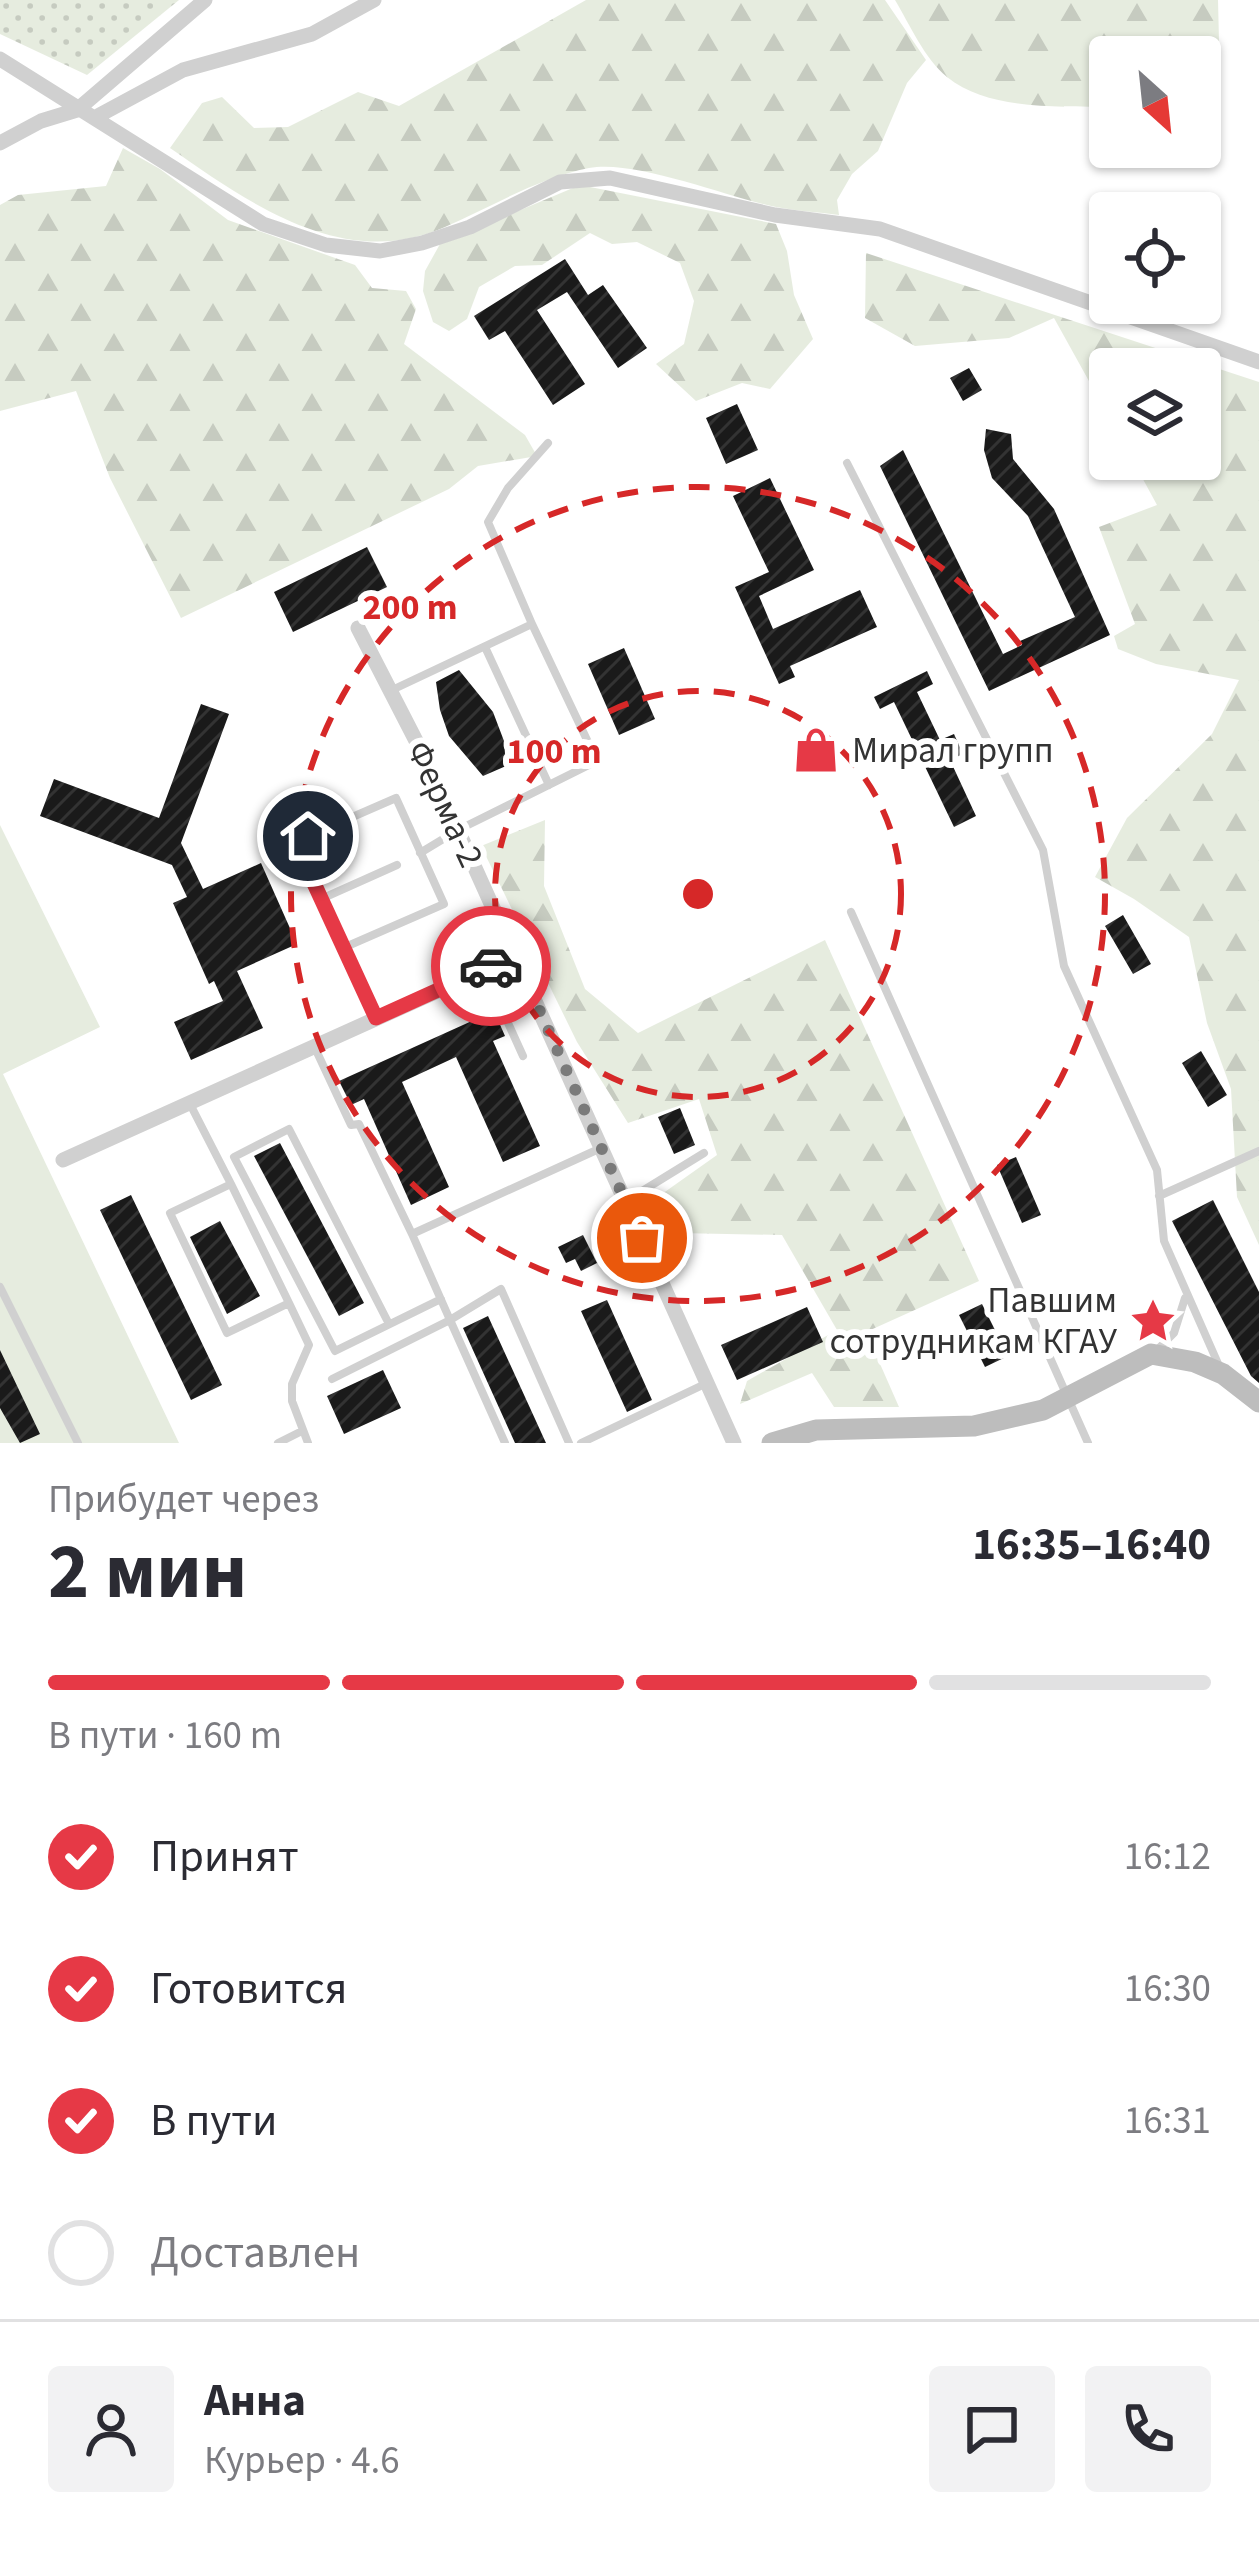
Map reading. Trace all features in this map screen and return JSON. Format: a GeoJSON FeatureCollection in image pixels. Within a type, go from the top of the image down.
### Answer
{"type":"FeatureCollection","features":[{"type":"Feature","properties":{"kind":"street"},"geometry":{"type":"LineString","coordinates":[[0,143],[41,121],[77,110],[206,0]]}},
{"type":"Feature","properties":{"kind":"street"},"geometry":{"type":"LineString","coordinates":[[94,118],[183,70],[313,34],[374,0]]}},
{"type":"Feature","properties":{"kind":"street"},"geometry":{"type":"LineString","coordinates":[[0,59],[263,224],[326,245],[380,251],[422,243],[470,227],[560,182],[610,178],[775,214],[880,229],[1259,362]]}},
{"type":"Feature","properties":{"kind":"street","name":"Ферма-2"},"geometry":{"type":"LineString","coordinates":[[358,628],[458,830],[734,1443]]}},
{"type":"Feature","properties":{"kind":"street"},"geometry":{"type":"LineString","coordinates":[[63,1160],[515,956]]}},
{"type":"Feature","properties":{"kind":"street"},"geometry":{"type":"LineString","coordinates":[[772,1443],[816,1430],[908,1435],[974,1426],[1043,1409],[1151,1354],[1195,1362],[1223,1374],[1259,1402]]}},
{"type":"Feature","properties":{"kind":"lane"},"geometry":{"type":"LineString","coordinates":[[420,853],[597,761],[488,522],[508,488],[548,443]]}},
{"type":"Feature","properties":{"kind":"lane"},"geometry":{"type":"LineString","coordinates":[[847,464],[1043,850],[1064,967],[1157,1170],[1164,1240],[1185,1297],[1223,1374]]}},
{"type":"Feature","properties":{"kind":"lane"},"geometry":{"type":"LineString","coordinates":[[390,691],[532,624]]}},
{"type":"Feature","properties":{"kind":"lane"},"geometry":{"type":"LineString","coordinates":[[485,646],[549,785]]}},
{"type":"Feature","properties":{"kind":"lane"},"geometry":{"type":"LineString","coordinates":[[343,948],[444,904],[396,798],[295,842],[343,948],[376,1018]]}},
{"type":"Feature","properties":{"kind":"lane"},"geometry":{"type":"LineString","coordinates":[[321,899],[397,865]]}},
{"type":"Feature","properties":{"kind":"lane"},"geometry":{"type":"LineString","coordinates":[[851,912],[1088,1443]]}},
{"type":"Feature","properties":{"kind":"lane"},"geometry":{"type":"LineString","coordinates":[[484,970],[523,1056]]}},
{"type":"Feature","properties":{"kind":"lane"},"geometry":{"type":"LineString","coordinates":[[314,1046],[351,1125],[359,1124],[412,1234],[505,1443]]}},
{"type":"Feature","properties":{"kind":"lane"},"geometry":{"type":"LineString","coordinates":[[189,1103],[309,1345],[292,1384],[292,1401],[308,1443]]}},
{"type":"Feature","properties":{"kind":"lane"},"geometry":{"type":"LineString","coordinates":[[389,1324],[289,1130],[234,1157],[335,1352],[441,1299]]}},
{"type":"Feature","properties":{"kind":"lane"},"geometry":{"type":"LineString","coordinates":[[412,1234],[602,1148]]}},
{"type":"Feature","properties":{"kind":"lane"},"geometry":{"type":"LineString","coordinates":[[1159,1196],[1259,1151]]}},
{"type":"Feature","properties":{"kind":"lane"},"geometry":{"type":"LineString","coordinates":[[626,1202],[704,1153]]}},
{"type":"Feature","properties":{"kind":"lane"},"geometry":{"type":"LineString","coordinates":[[231,1184],[170,1214],[226,1333],[289,1303]]}},
{"type":"Feature","properties":{"kind":"lane"},"geometry":{"type":"LineString","coordinates":[[0,1287],[78,1443]]}},
{"type":"Feature","properties":{"kind":"lane"},"geometry":{"type":"LineString","coordinates":[[332,1379],[501,1289],[569,1443]]}},
{"type":"Feature","properties":{"kind":"lane"},"geometry":{"type":"LineString","coordinates":[[1151,1354],[1174,1333],[1185,1297]]}},
{"type":"Feature","properties":{"kind":"lane"},"geometry":{"type":"LineString","coordinates":[[581,1443],[708,1382]]}},
{"type":"Feature","properties":{"kind":"lane"},"geometry":{"type":"LineString","coordinates":[[278,1443],[302,1431]]}},
{"type":"Feature","properties":{"kind":"green space"},"geometry":{"type":"Polygon","coordinates":[[[0,0],[179,0],[87,75],[0,34],[0,0]]]}},
{"type":"Feature","properties":{"kind":"green space"},"geometry":{"type":"Polygon","coordinates":[[[586,0],[885,0],[926,60],[907,83],[878,151],[852,174],[837,200],[839,215],[776,207],[631,169],[589,168],[551,179],[445,227],[407,239],[371,241],[299,225],[232,190],[170,148],[202,103],[222,97],[254,128],[288,127],[358,92],[399,106],[586,0]]]}},
{"type":"Feature","properties":{"kind":"green space"},"geometry":{"type":"Polygon","coordinates":[[[895,0],[1218,0],[1219,36],[1089,36],[1089,107],[1026,104],[983,96],[947,77],[924,51],[895,0]]]}},
{"type":"Feature","properties":{"kind":"green space"},"geometry":{"type":"Polygon","coordinates":[[[123,148],[160,169],[228,220],[355,265],[372,288],[406,291],[416,309],[404,344],[525,435],[537,456],[478,466],[449,489],[181,618],[110,478],[76,391],[0,411],[0,205],[18,195],[106,186],[123,148]]]}},
{"type":"Feature","properties":{"kind":"green space"},"geometry":{"type":"Polygon","coordinates":[[[580,185],[776,224],[787,251],[794,295],[813,339],[770,389],[742,383],[696,401],[656,364],[684,344],[694,301],[680,263],[637,242],[612,244],[590,233],[542,265],[515,266],[479,287],[467,319],[449,331],[433,322],[423,291],[425,271],[440,244],[580,185]]]}},
{"type":"Feature","properties":{"kind":"green space"},"geometry":{"type":"Polygon","coordinates":[[[866,253],[1155,348],[1089,348],[1089,381],[1054,318],[1009,338],[915,346],[865,318],[866,253]]]}},
{"type":"Feature","properties":{"kind":"green space"},"geometry":{"type":"Polygon","coordinates":[[[1221,370],[1259,382],[1259,1245],[1237,1197],[1231,1089],[1207,1023],[1189,937],[1095,877],[1127,818],[1212,734],[1239,680],[1156,664],[1118,649],[1114,636],[1135,624],[1099,527],[1157,505],[1143,480],[1221,480],[1221,370]]]}},
{"type":"Feature","properties":{"kind":"green space"},"geometry":{"type":"Polygon","coordinates":[[[545,820],[544,886],[585,989],[638,1033],[825,940],[979,1281],[866,1332],[899,1407],[834,1407],[812,1373],[740,1404],[747,1381],[837,1330],[782,1235],[677,1233],[645,1206],[717,1155],[699,1099],[628,1123],[577,1042],[481,846],[545,820]]]}},
{"type":"Feature","properties":{"kind":"green space"},"geometry":{"type":"Polygon","coordinates":[[[0,825],[100,1027],[3,1074],[179,1443],[0,1443],[0,825]]]}},
{"type":"Feature","properties":{"kind":"building"},"geometry":{"type":"Polygon","coordinates":[[[565,259],[588,295],[603,285],[647,348],[618,368],[567,292],[537,310],[585,384],[553,405],[505,331],[489,340],[474,316],[565,259]]]}},
{"type":"Feature","properties":{"kind":"building"},"geometry":{"type":"Polygon","coordinates":[[[969,368],[982,390],[963,401],[950,378],[969,368]]]}},
{"type":"Feature","properties":{"kind":"building"},"geometry":{"type":"Polygon","coordinates":[[[737,404],[758,450],[726,464],[706,418],[737,404]]]}},
{"type":"Feature","properties":{"kind":"building"},"geometry":{"type":"Polygon","coordinates":[[[986,429],[1011,434],[1013,459],[1054,509],[1110,635],[989,691],[880,466],[903,450],[1003,654],[1022,645],[1020,641],[1075,617],[1028,516],[992,478],[984,450],[986,429]]]}},
{"type":"Feature","properties":{"kind":"building"},"geometry":{"type":"Polygon","coordinates":[[[770,478],[814,570],[759,596],[773,629],[860,590],[877,627],[790,666],[795,677],[779,684],[735,587],[769,572],[733,496],[770,478]]]}},
{"type":"Feature","properties":{"kind":"building"},"geometry":{"type":"Polygon","coordinates":[[[367,547],[387,587],[293,632],[274,592],[367,547]]]}},
{"type":"Feature","properties":{"kind":"building"},"geometry":{"type":"Polygon","coordinates":[[[624,648],[655,719],[619,735],[588,664],[624,648]]]}},
{"type":"Feature","properties":{"kind":"building"},"geometry":{"type":"Polygon","coordinates":[[[459,670],[493,712],[504,741],[506,766],[483,776],[449,736],[440,710],[436,682],[459,670]]]}},
{"type":"Feature","properties":{"kind":"building"},"geometry":{"type":"Polygon","coordinates":[[[927,671],[933,684],[917,692],[940,740],[954,734],[963,754],[950,760],[976,816],[954,827],[894,702],[880,709],[874,697],[927,671]]]}},
{"type":"Feature","properties":{"kind":"building"},"geometry":{"type":"Polygon","coordinates":[[[201,704],[229,714],[181,843],[203,889],[261,863],[297,944],[237,971],[263,1028],[191,1060],[174,1022],[223,1001],[214,981],[209,984],[173,903],[187,897],[172,865],[40,816],[54,779],[159,818],[201,704]]]}},
{"type":"Feature","properties":{"kind":"building"},"geometry":{"type":"Polygon","coordinates":[[[1123,915],[1151,964],[1133,974],[1105,926],[1123,915]]]}},
{"type":"Feature","properties":{"kind":"building"},"geometry":{"type":"Polygon","coordinates":[[[494,1011],[505,1036],[493,1041],[540,1146],[503,1162],[456,1057],[402,1082],[449,1187],[411,1205],[364,1099],[351,1105],[339,1081],[494,1011]]]}},
{"type":"Feature","properties":{"kind":"building"},"geometry":{"type":"Polygon","coordinates":[[[1201,1051],[1227,1095],[1208,1107],[1182,1063],[1201,1051]]]}},
{"type":"Feature","properties":{"kind":"building"},"geometry":{"type":"Polygon","coordinates":[[[680,1108],[695,1145],[674,1154],[658,1117],[680,1108]]]}},
{"type":"Feature","properties":{"kind":"building"},"geometry":{"type":"Polygon","coordinates":[[[280,1143],[364,1303],[339,1316],[254,1156],[280,1143]]]}},
{"type":"Feature","properties":{"kind":"building"},"geometry":{"type":"Polygon","coordinates":[[[1016,1157],[1041,1215],[1022,1223],[997,1165],[1016,1157]]]}},
{"type":"Feature","properties":{"kind":"building"},"geometry":{"type":"Polygon","coordinates":[[[131,1195],[222,1385],[191,1400],[100,1210],[131,1195]]]}},
{"type":"Feature","properties":{"kind":"building"},"geometry":{"type":"Polygon","coordinates":[[[1213,1200],[1259,1292],[1259,1383],[1251,1376],[1172,1221],[1213,1200]]]}},
{"type":"Feature","properties":{"kind":"building"},"geometry":{"type":"Polygon","coordinates":[[[220,1221],[260,1296],[227,1314],[190,1237],[220,1221]]]}},
{"type":"Feature","properties":{"kind":"building"},"geometry":{"type":"Polygon","coordinates":[[[583,1235],[597,1263],[581,1271],[575,1259],[566,1263],[558,1247],[583,1235]]]}},
{"type":"Feature","properties":{"kind":"building"},"geometry":{"type":"Polygon","coordinates":[[[607,1300],[652,1400],[627,1412],[581,1311],[607,1300]]]}},
{"type":"Feature","properties":{"kind":"building"},"geometry":{"type":"Polygon","coordinates":[[[982,1304],[1008,1356],[985,1367],[959,1315],[982,1304]]]}},
{"type":"Feature","properties":{"kind":"building"},"geometry":{"type":"Polygon","coordinates":[[[807,1307],[823,1342],[737,1380],[721,1345],[807,1307]]]}},
{"type":"Feature","properties":{"kind":"building"},"geometry":{"type":"Polygon","coordinates":[[[488,1316],[546,1443],[515,1443],[463,1328],[488,1316]]]}},
{"type":"Feature","properties":{"kind":"building"},"geometry":{"type":"Polygon","coordinates":[[[0,1350],[40,1434],[20,1443],[0,1408],[0,1350]]]}},
{"type":"Feature","properties":{"kind":"building"},"geometry":{"type":"Polygon","coordinates":[[[383,1370],[401,1408],[344,1434],[327,1396],[383,1370]]]}},
{"type":"Feature","properties":{"kind":"way so far"},"geometry":{"type":"LineString","coordinates":[[491,966],[515,956],[642,1238]]}},
{"type":"Feature","properties":{"kind":"place","name":"Мирал групп"},"geometry":{"type":"Point","coordinates":[816,750]}},
{"type":"Feature","properties":{"kind":"place","name":"Павшим сотрудникам КГАУ"},"geometry":{"type":"Point","coordinates":[1153,1321]}},
{"type":"Feature","properties":{"kind":"route"},"geometry":{"type":"LineString","coordinates":[[308,836],[295,842],[376,1018],[491,966]]}}]}
